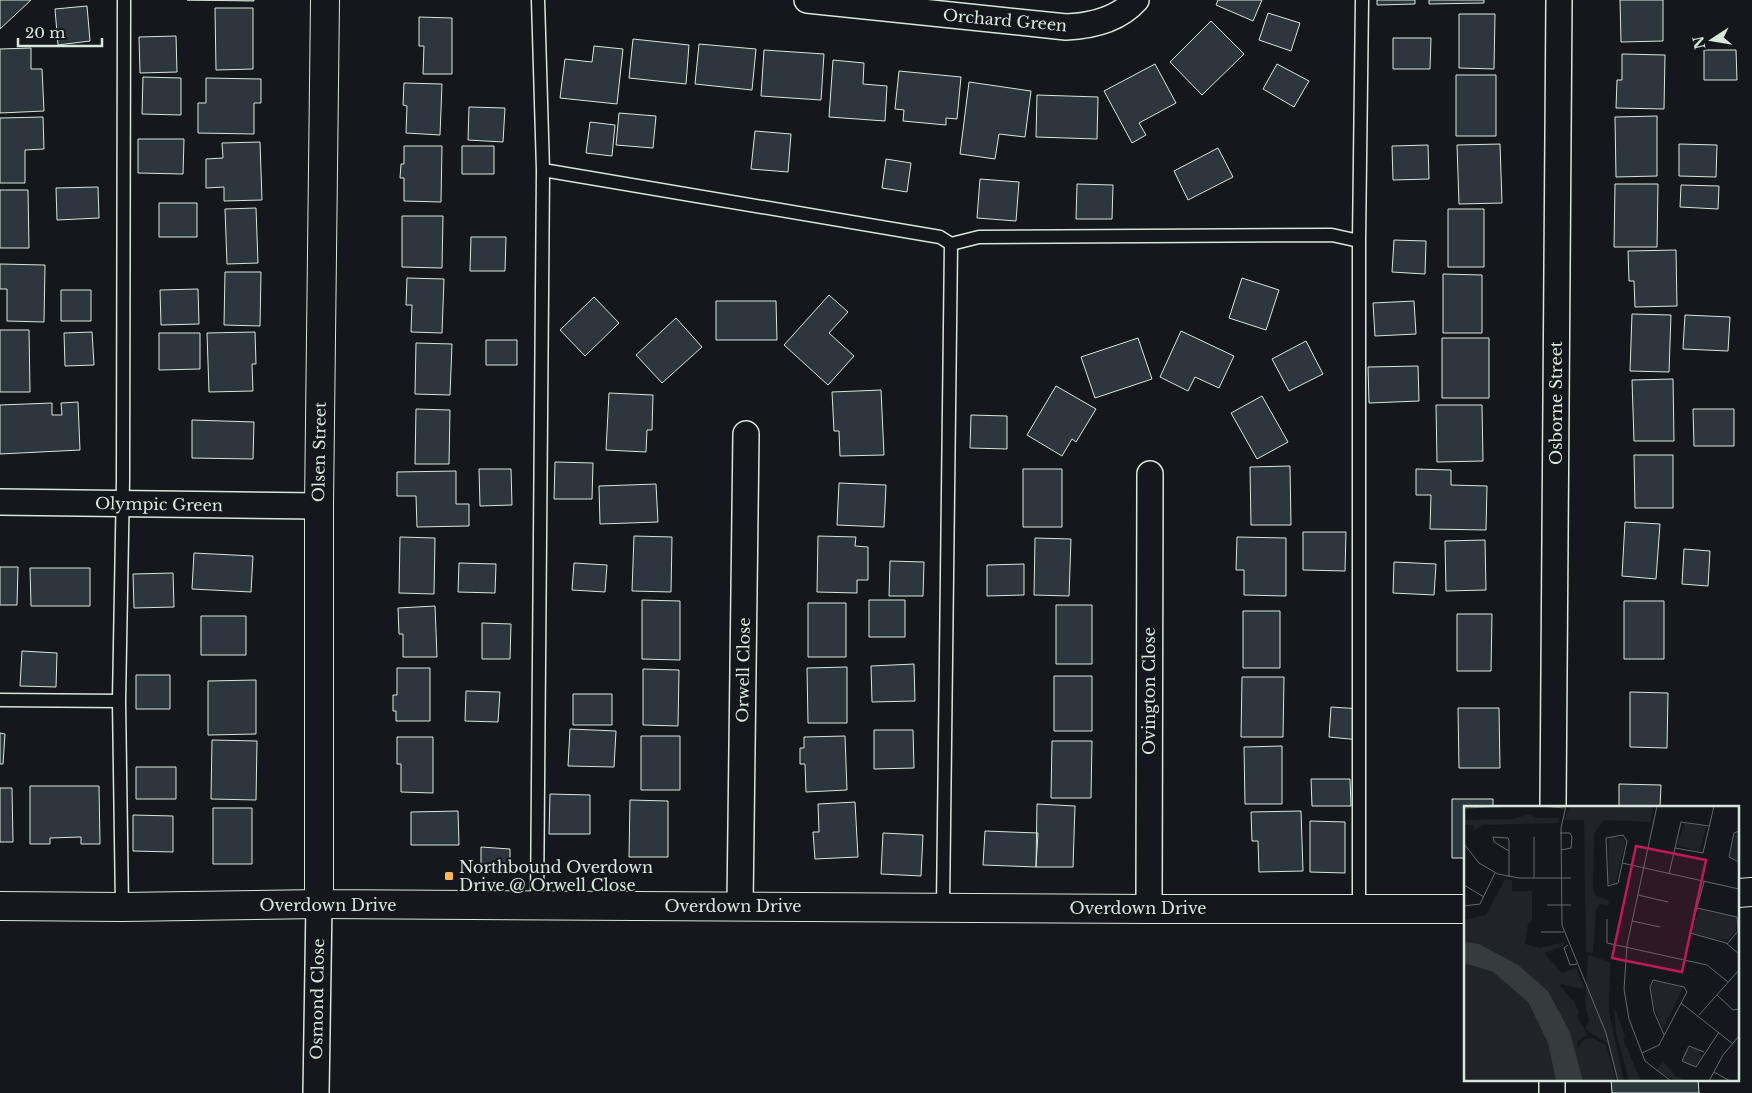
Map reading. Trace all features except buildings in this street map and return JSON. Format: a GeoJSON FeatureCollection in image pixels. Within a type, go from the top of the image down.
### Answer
{"type":"FeatureCollection","features":[{"type":"Feature","properties":{"kind":"street","name":"Olsen Street"},"geometry":{"type":"LineString","coordinates":[[319,904],[318,506],[324,0]]}},
{"type":"Feature","properties":{"kind":"street","name":"Orchard Green"},"geometry":{"type":"LineString","coordinates":[[807,0],[1066,28],[1084,27],[1114,17],[1136,0]]}},
{"type":"Feature","properties":{"kind":"street","name":"Osborne Street"},"geometry":{"type":"LineString","coordinates":[[1553,806],[1559,0]]}},
{"type":"Feature","properties":{"kind":"street","name":"Orwell Close"},"geometry":{"type":"LineString","coordinates":[[740,905],[746,434]]}},
{"type":"Feature","properties":{"kind":"street","name":"Ovington Close"},"geometry":{"type":"LineString","coordinates":[[1149,909],[1150,474]]}},
{"type":"Feature","properties":{"kind":"street","name":"Olympic Green"},"geometry":{"type":"LineString","coordinates":[[0,502],[318,506]]}},
{"type":"Feature","properties":{"kind":"street","name":"Overdown Drive"},"geometry":{"type":"LineString","coordinates":[[0,906],[122,907],[319,904],[1464,909]]}},
{"type":"Feature","properties":{"kind":"street","name":"Osmond Close"},"geometry":{"type":"LineString","coordinates":[[316,1093],[319,904]]}},
{"type":"Feature","properties":{"kind":"street"},"geometry":{"type":"LineString","coordinates":[[1552,1080],[1552,1093]]}},
{"type":"Feature","properties":{"kind":"lane"},"geometry":{"type":"LineString","coordinates":[[122,907],[119,701],[122,504],[124,0]]}},
{"type":"Feature","properties":{"kind":"lane"},"geometry":{"type":"LineString","coordinates":[[538,0],[543,170],[538,906]]}},
{"type":"Feature","properties":{"kind":"lane"},"geometry":{"type":"LineString","coordinates":[[1360,908],[1359,241],[1362,0]]}},
{"type":"Feature","properties":{"kind":"lane"},"geometry":{"type":"LineString","coordinates":[[543,170],[940,237],[951,244],[979,236],[1332,236],[1359,241]]}},
{"type":"Feature","properties":{"kind":"lane"},"geometry":{"type":"LineString","coordinates":[[943,907],[951,244]]}},
{"type":"Feature","properties":{"kind":"lane"},"geometry":{"type":"LineString","coordinates":[[0,700],[119,701]]}},
{"type":"Feature","properties":{"kind":"place","name":"Northbound Overdown Drive @ Orwell Close"},"geometry":{"type":"Point","coordinates":[449,876]}}]}
